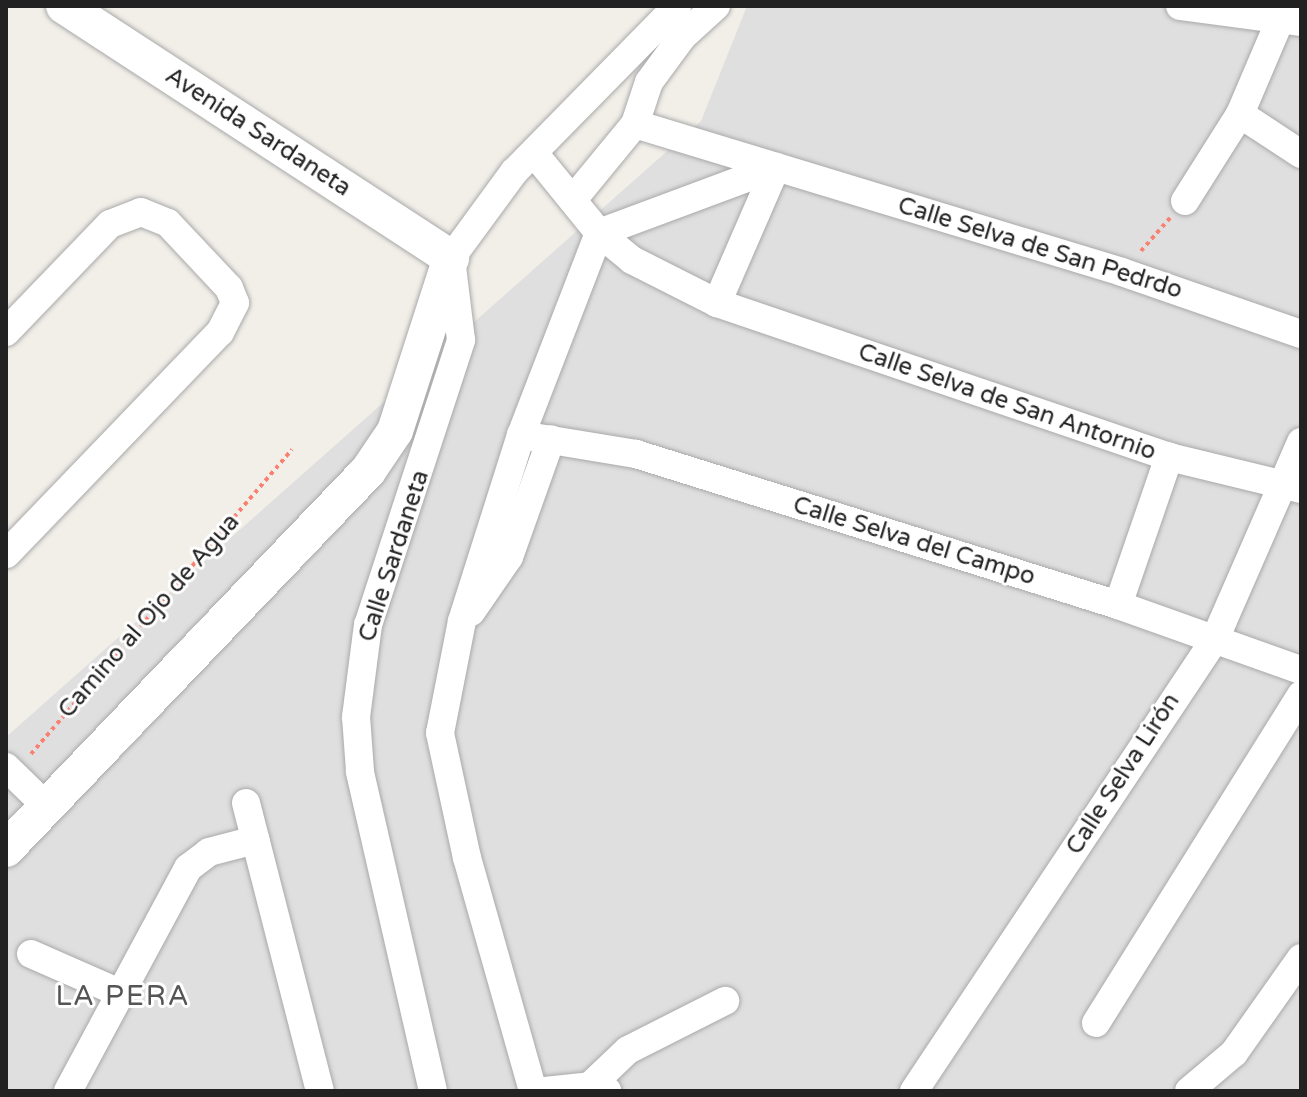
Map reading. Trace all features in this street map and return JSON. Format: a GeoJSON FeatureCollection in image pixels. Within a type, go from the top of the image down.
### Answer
{"type":"FeatureCollection","features":[{"type":"Feature","properties":{"kind":"street","name":"Avenida Sardaneta"},"geometry":{"type":"LineString","coordinates":[[64,6],[461,244]]}},
{"type":"Feature","properties":{"kind":"street"},"geometry":{"type":"LineString","coordinates":[[11,833],[47,807],[368,471],[395,431],[461,244],[499,191],[677,6]]}},
{"type":"Feature","properties":{"kind":"street"},"geometry":{"type":"LineString","coordinates":[[575,197],[635,124],[649,82],[682,37],[716,6]]}},
{"type":"Feature","properties":{"kind":"street"},"geometry":{"type":"LineString","coordinates":[[1180,6],[1288,16],[1240,114],[1185,201]]}},
{"type":"Feature","properties":{"kind":"street"},"geometry":{"type":"LineString","coordinates":[[1240,114],[1301,154]]}},
{"type":"Feature","properties":{"kind":"street","name":"Calle Selva de San Pedrdo"},"geometry":{"type":"LineString","coordinates":[[635,124],[1122,272],[1301,334]]}},
{"type":"Feature","properties":{"kind":"street","name":"Calle Selva de San Antornio"},"geometry":{"type":"LineString","coordinates":[[534,153],[575,197],[599,233],[632,260],[717,303],[1169,457],[1292,487]]}},
{"type":"Feature","properties":{"kind":"street"},"geometry":{"type":"LineString","coordinates":[[533,1091],[467,858],[440,733],[462,621],[521,435],[599,233],[776,167]]}},
{"type":"Feature","properties":{"kind":"street"},"geometry":{"type":"LineString","coordinates":[[717,303],[776,167]]}},
{"type":"Feature","properties":{"kind":"street"},"geometry":{"type":"LineString","coordinates":[[6,332],[110,224],[141,212],[168,223],[229,288],[235,303],[220,332],[6,554]]}},
{"type":"Feature","properties":{"kind":"street","name":"Calle Sardaneta"},"geometry":{"type":"LineString","coordinates":[[433,1091],[371,827],[356,717],[368,625],[461,340],[461,244]]}},
{"type":"Feature","properties":{"kind":"street","name":"Calle Selva del Campo"},"geometry":{"type":"LineString","coordinates":[[521,435],[636,454],[1118,605],[1301,670]]}},
{"type":"Feature","properties":{"kind":"street"},"geometry":{"type":"LineString","coordinates":[[462,621],[491,591],[509,557],[551,439]]}},
{"type":"Feature","properties":{"kind":"street","name":"Calle Selva Lirón"},"geometry":{"type":"LineString","coordinates":[[914,1091],[1215,639],[1292,487],[1301,442]]}},
{"type":"Feature","properties":{"kind":"street"},"geometry":{"type":"LineString","coordinates":[[1118,605],[1169,457]]}},
{"type":"Feature","properties":{"kind":"street"},"geometry":{"type":"LineString","coordinates":[[1096,1023],[1301,695]]}},
{"type":"Feature","properties":{"kind":"street"},"geometry":{"type":"LineString","coordinates":[[8,775],[47,807]]}},
{"type":"Feature","properties":{"kind":"street"},"geometry":{"type":"LineString","coordinates":[[246,803],[320,1091]]}},
{"type":"Feature","properties":{"kind":"street"},"geometry":{"type":"LineString","coordinates":[[68,1091],[188,868],[209,852],[255,840]]}},
{"type":"Feature","properties":{"kind":"street"},"geometry":{"type":"LineString","coordinates":[[31,954],[120,993]]}},
{"type":"Feature","properties":{"kind":"street"},"geometry":{"type":"LineString","coordinates":[[1189,1091],[1234,1053],[1301,958]]}},
{"type":"Feature","properties":{"kind":"street"},"geometry":{"type":"LineString","coordinates":[[545,1091],[599,1088],[628,1050],[725,1001]]}},
{"type":"Feature","properties":{"kind":"path"},"geometry":{"type":"LineString","coordinates":[[1122,272],[1185,201]]}},
{"type":"Feature","properties":{"kind":"path","name":"Camino al Ojo de Agua"},"geometry":{"type":"LineString","coordinates":[[8,775],[292,450]]}},
{"type":"Feature","properties":{"kind":"shaded area"},"geometry":{"type":"Polygon","coordinates":[[[747,6],[1301,6],[1301,1091],[6,1091],[6,737],[701,121],[747,6]]]}},
{"type":"Feature","properties":{"kind":"district","name":"LA PERA"},"geometry":{"type":"Point","coordinates":[123,996]}}]}
